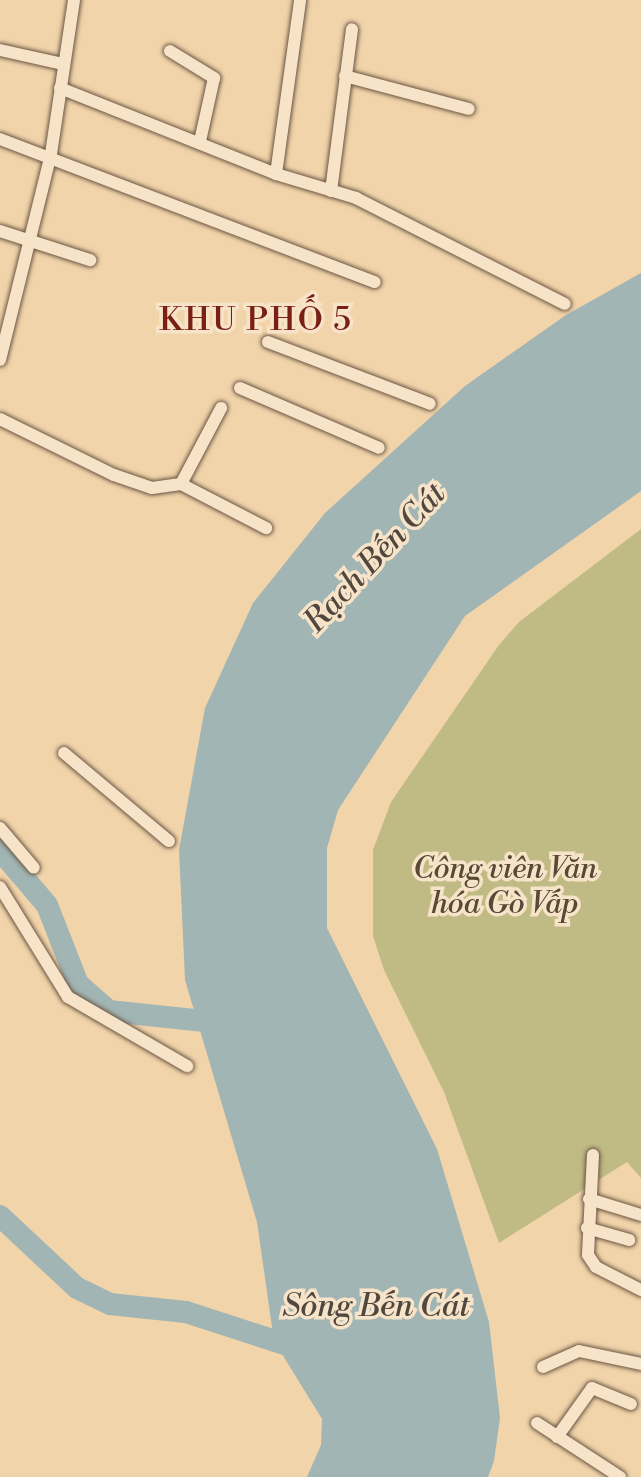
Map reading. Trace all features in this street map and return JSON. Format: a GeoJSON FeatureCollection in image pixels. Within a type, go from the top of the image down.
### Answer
{"type":"FeatureCollection","features":[{"type":"Feature","properties":{"kind":"street"},"geometry":{"type":"LineString","coordinates":[[1,353],[51,154],[74,0]]}},
{"type":"Feature","properties":{"kind":"street"},"geometry":{"type":"LineString","coordinates":[[276,174],[300,0]]}},
{"type":"Feature","properties":{"kind":"street"},"geometry":{"type":"LineString","coordinates":[[331,191],[352,29]]}},
{"type":"Feature","properties":{"kind":"street"},"geometry":{"type":"LineString","coordinates":[[0,50],[63,64]]}},
{"type":"Feature","properties":{"kind":"street"},"geometry":{"type":"LineString","coordinates":[[170,51],[214,78],[200,141]]}},
{"type":"Feature","properties":{"kind":"street"},"geometry":{"type":"LineString","coordinates":[[345,76],[469,109]]}},
{"type":"Feature","properties":{"kind":"street"},"geometry":{"type":"LineString","coordinates":[[60,88],[200,141],[276,174],[331,191],[565,304]]}},
{"type":"Feature","properties":{"kind":"street"},"geometry":{"type":"LineString","coordinates":[[0,139],[51,154],[375,282]]}},
{"type":"Feature","properties":{"kind":"street"},"geometry":{"type":"LineString","coordinates":[[0,231],[31,238],[90,260]]}},
{"type":"Feature","properties":{"kind":"street"},"geometry":{"type":"LineString","coordinates":[[268,342],[430,404]]}},
{"type":"Feature","properties":{"kind":"street"},"geometry":{"type":"LineString","coordinates":[[240,388],[379,448]]}},
{"type":"Feature","properties":{"kind":"street"},"geometry":{"type":"LineString","coordinates":[[181,484],[221,408]]}},
{"type":"Feature","properties":{"kind":"street"},"geometry":{"type":"LineString","coordinates":[[0,419],[147,487],[181,484],[266,528]]}},
{"type":"Feature","properties":{"kind":"street"},"geometry":{"type":"LineString","coordinates":[[64,753],[169,841]]}},
{"type":"Feature","properties":{"kind":"street"},"geometry":{"type":"LineString","coordinates":[[0,828],[34,868]]}},
{"type":"Feature","properties":{"kind":"street"},"geometry":{"type":"LineString","coordinates":[[0,887],[68,997],[187,1066]]}},
{"type":"Feature","properties":{"kind":"street"},"geometry":{"type":"LineString","coordinates":[[593,1155],[588,1255],[596,1267],[641,1290]]}},
{"type":"Feature","properties":{"kind":"street"},"geometry":{"type":"LineString","coordinates":[[589,1199],[641,1215]]}},
{"type":"Feature","properties":{"kind":"street"},"geometry":{"type":"LineString","coordinates":[[587,1228],[629,1240]]}},
{"type":"Feature","properties":{"kind":"street"},"geometry":{"type":"LineString","coordinates":[[543,1367],[579,1351],[641,1364]]}},
{"type":"Feature","properties":{"kind":"street"},"geometry":{"type":"LineString","coordinates":[[557,1437],[592,1388],[631,1404]]}},
{"type":"Feature","properties":{"kind":"street"},"geometry":{"type":"LineString","coordinates":[[537,1423],[620,1477]]}},
{"type":"Feature","properties":{"kind":"green space","name":"Công viên Văn hóa Gò Vấp"},"geometry":{"type":"Polygon","coordinates":[[[641,529],[641,1178],[627,1162],[499,1243],[444,1092],[384,970],[373,936],[373,850],[391,802],[499,645],[519,622],[641,529]]]}},
{"type":"Feature","properties":{"kind":"water","name":"Sông Bến Cát"},"geometry":{"type":"Polygon","coordinates":[[[641,273],[641,491],[465,616],[338,810],[327,848],[327,928],[437,1149],[489,1322],[500,1418],[494,1461],[488,1477],[307,1477],[321,1445],[322,1419],[274,1341],[257,1222],[185,980],[179,850],[205,708],[253,603],[325,513],[465,386],[566,315],[641,273]]]}},
{"type":"Feature","properties":{"kind":"waterway"},"geometry":{"type":"LineString","coordinates":[[0,850],[47,905],[78,984],[109,1011],[224,1023]]}},
{"type":"Feature","properties":{"kind":"waterway"},"geometry":{"type":"LineString","coordinates":[[0,1216],[77,1288],[110,1304],[186,1312],[300,1349]]}},
{"type":"Feature","properties":{"kind":"district","name":"KHU PHỐ 5"},"geometry":{"type":"Point","coordinates":[256,320]}},
{"type":"Feature","properties":{"kind":"water label","name":"Rạch Bến Cát"},"geometry":{"type":"Point","coordinates":[375,558]}}]}
